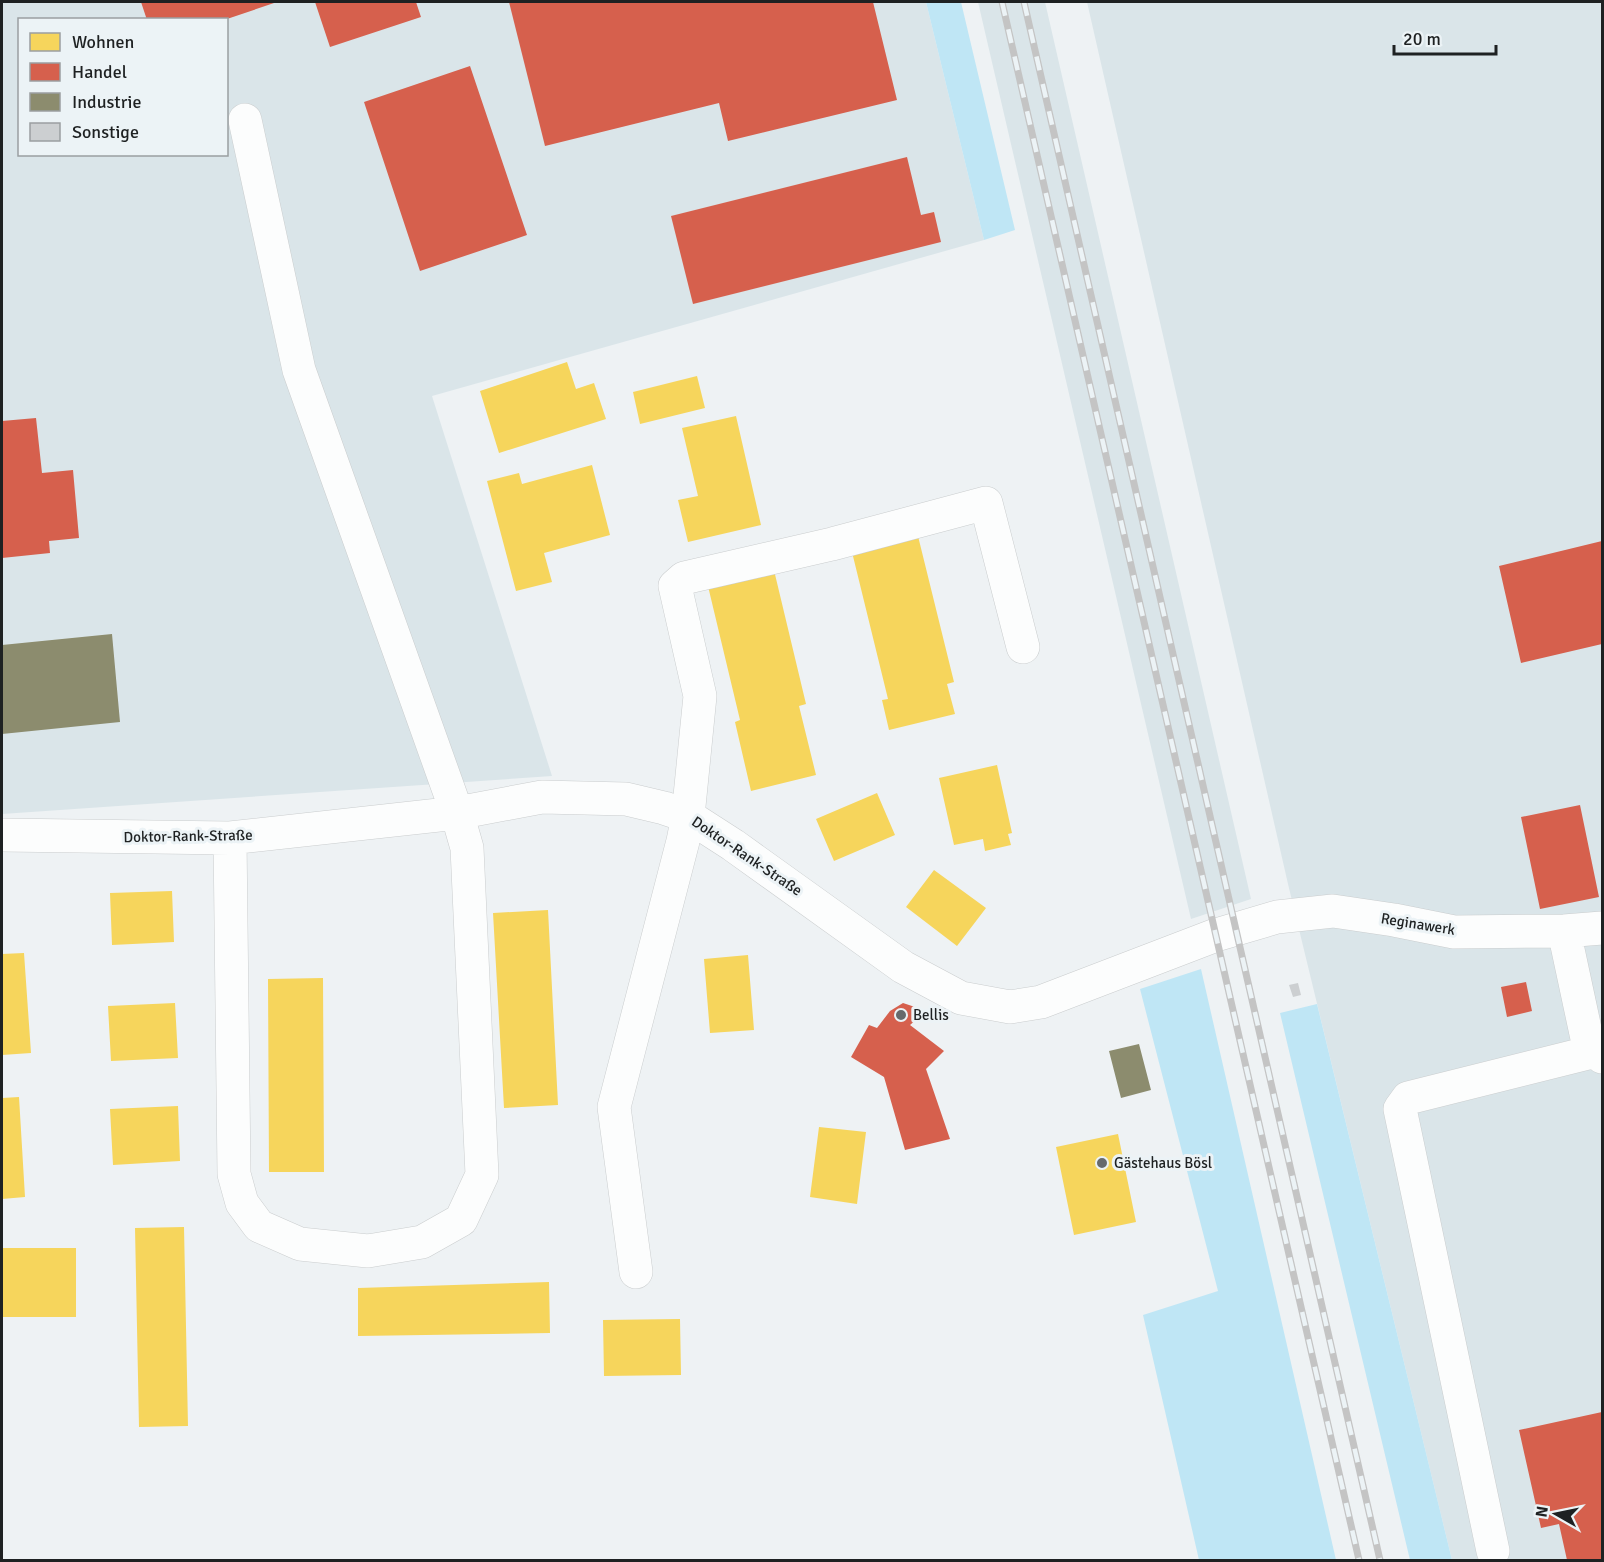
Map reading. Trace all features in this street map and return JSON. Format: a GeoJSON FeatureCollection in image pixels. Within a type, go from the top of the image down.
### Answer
{"type":"FeatureCollection","features":[{"type":"Feature","properties":{"kind":"street"},"geometry":{"type":"LineString","coordinates":[[230,838],[234,1174],[242,1203],[259,1226],[300,1244],[368,1251],[422,1242],[461,1220],[482,1175],[467,848],[457,813],[299,370],[245,120]]}},
{"type":"Feature","properties":{"kind":"street"},"geometry":{"type":"LineString","coordinates":[[636,1272],[614,1107],[688,816],[700,696],[675,586],[684,578],[832,544],[986,502],[1023,647]]}},
{"type":"Feature","properties":{"kind":"street","name":"Doktor-Rank-Straße"},"geometry":{"type":"LineString","coordinates":[[2,836],[230,838],[457,813],[542,797],[626,800],[688,816],[797,890],[903,967],[961,998],[1011,1007],[1041,1002],[1133,952],[1236,928]]}},
{"type":"Feature","properties":{"kind":"street","name":"Reginawerk"},"geometry":{"type":"LineString","coordinates":[[1236,928],[1277,917],[1333,911],[1454,932],[1564,931],[1602,928]]}},
{"type":"Feature","properties":{"kind":"street"},"geometry":{"type":"LineString","coordinates":[[1564,931],[1588,1043],[1599,1054]]}},
{"type":"Feature","properties":{"kind":"street"},"geometry":{"type":"LineString","coordinates":[[1493,1551],[1400,1109],[1407,1098],[1599,1054]]}},
{"type":"Feature","properties":{"kind":"shaded area"},"geometry":{"type":"Polygon","coordinates":[[[2,2],[926,2],[984,240],[432,396],[552,776],[2,814],[2,2]]]}},
{"type":"Feature","properties":{"kind":"shaded area"},"geometry":{"type":"Polygon","coordinates":[[[926,2],[961,2],[1015,230],[984,240],[926,2]]]}},
{"type":"Feature","properties":{"kind":"shaded area"},"geometry":{"type":"Polygon","coordinates":[[[978,2],[1045,2],[1251,899],[1191,919],[978,2]]]}},
{"type":"Feature","properties":{"kind":"shaded area"},"geometry":{"type":"Polygon","coordinates":[[[1087,2],[1602,2],[1602,1560],[1452,1560],[1288,884],[1087,2]]]}},
{"type":"Feature","properties":{"kind":"shaded area"},"geometry":{"type":"Polygon","coordinates":[[[1201,969],[1336,1560],[1199,1560],[1143,1315],[1218,1291],[1140,989],[1201,969]]]}},
{"type":"Feature","properties":{"kind":"shaded area"},"geometry":{"type":"Polygon","coordinates":[[[1317,1004],[1452,1560],[1410,1560],[1280,1013],[1317,1004]]]}},
{"type":"Feature","properties":{"kind":"building: Wohnen"},"geometry":{"type":"Polygon","coordinates":[[[567,362],[576,389],[594,383],[606,419],[499,453],[480,391],[567,362]]]}},
{"type":"Feature","properties":{"kind":"building: Wohnen"},"geometry":{"type":"Polygon","coordinates":[[[697,376],[705,408],[640,424],[633,392],[697,376]]]}},
{"type":"Feature","properties":{"kind":"building: Wohnen"},"geometry":{"type":"Polygon","coordinates":[[[736,416],[761,525],[688,542],[678,500],[698,496],[682,428],[736,416]]]}},
{"type":"Feature","properties":{"kind":"building: Wohnen"},"geometry":{"type":"Polygon","coordinates":[[[592,465],[610,535],[544,553],[552,582],[516,591],[487,481],[519,473],[522,484],[592,465]]]}},
{"type":"Feature","properties":{"kind":"building: Wohnen"},"geometry":{"type":"Polygon","coordinates":[[[917,532],[954,682],[947,684],[955,714],[889,730],[882,700],[888,699],[851,548],[917,532]]]}},
{"type":"Feature","properties":{"kind":"building: Wohnen"},"geometry":{"type":"Polygon","coordinates":[[[773,566],[806,704],[799,706],[816,775],[751,791],[735,722],[740,720],[707,582],[773,566]]]}},
{"type":"Feature","properties":{"kind":"building: Wohnen"},"geometry":{"type":"Polygon","coordinates":[[[997,765],[1012,833],[1008,834],[1011,845],[985,851],[983,839],[954,845],[939,778],[997,765]]]}},
{"type":"Feature","properties":{"kind":"building: Wohnen"},"geometry":{"type":"Polygon","coordinates":[[[877,793],[895,835],[834,861],[816,819],[877,793]]]}},
{"type":"Feature","properties":{"kind":"building: Wohnen"},"geometry":{"type":"Polygon","coordinates":[[[934,870],[986,908],[957,946],[906,907],[934,870]]]}},
{"type":"Feature","properties":{"kind":"building: Wohnen"},"geometry":{"type":"Polygon","coordinates":[[[172,891],[174,942],[112,945],[110,893],[172,891]]]}},
{"type":"Feature","properties":{"kind":"building: Wohnen"},"geometry":{"type":"Polygon","coordinates":[[[548,910],[558,1105],[504,1108],[493,913],[548,910]]]}},
{"type":"Feature","properties":{"kind":"building: Wohnen"},"geometry":{"type":"Polygon","coordinates":[[[24,953],[31,1053],[2,1055],[2,954],[24,953]]]}},
{"type":"Feature","properties":{"kind":"building: Wohnen"},"geometry":{"type":"Polygon","coordinates":[[[748,955],[754,1030],[710,1033],[704,959],[748,955]]]}},
{"type":"Feature","properties":{"kind":"building: Wohnen"},"geometry":{"type":"Polygon","coordinates":[[[323,978],[324,1172],[269,1172],[268,979],[323,978]]]}},
{"type":"Feature","properties":{"kind":"building: Wohnen"},"geometry":{"type":"Polygon","coordinates":[[[175,1003],[178,1058],[111,1061],[108,1006],[175,1003]]]}},
{"type":"Feature","properties":{"kind":"building: Wohnen"},"geometry":{"type":"Polygon","coordinates":[[[19,1097],[25,1197],[2,1199],[2,1098],[19,1097]]]}},
{"type":"Feature","properties":{"kind":"building: Wohnen"},"geometry":{"type":"Polygon","coordinates":[[[178,1106],[180,1161],[113,1165],[110,1109],[178,1106]]]}},
{"type":"Feature","properties":{"kind":"building: Wohnen"},"geometry":{"type":"Polygon","coordinates":[[[819,1127],[866,1132],[857,1204],[810,1197],[819,1127]]]}},
{"type":"Feature","properties":{"kind":"building: Wohnen"},"geometry":{"type":"Polygon","coordinates":[[[1118,1134],[1136,1222],[1074,1235],[1056,1147],[1118,1134]]]}},
{"type":"Feature","properties":{"kind":"building: Wohnen"},"geometry":{"type":"Polygon","coordinates":[[[184,1227],[188,1426],[139,1427],[135,1228],[184,1227]]]}},
{"type":"Feature","properties":{"kind":"building: Wohnen"},"geometry":{"type":"Polygon","coordinates":[[[2,1248],[76,1248],[76,1317],[2,1317],[2,1248]]]}},
{"type":"Feature","properties":{"kind":"building: Wohnen"},"geometry":{"type":"Polygon","coordinates":[[[549,1282],[550,1333],[358,1336],[358,1288],[549,1282]]]}},
{"type":"Feature","properties":{"kind":"building: Wohnen"},"geometry":{"type":"Polygon","coordinates":[[[680,1319],[681,1375],[604,1376],[603,1320],[680,1319]]]}},
{"type":"Feature","properties":{"kind":"building: Handel"},"geometry":{"type":"Polygon","coordinates":[[[141,2],[277,2],[228,19],[146,18],[141,2]]]}},
{"type":"Feature","properties":{"kind":"building: Handel"},"geometry":{"type":"Polygon","coordinates":[[[315,2],[416,2],[421,17],[330,47],[315,2]]]}},
{"type":"Feature","properties":{"kind":"building: Handel"},"geometry":{"type":"Polygon","coordinates":[[[509,2],[873,2],[897,100],[728,141],[719,103],[545,146],[509,2]]]}},
{"type":"Feature","properties":{"kind":"building: Handel"},"geometry":{"type":"Polygon","coordinates":[[[470,66],[527,235],[420,271],[364,102],[470,66]]]}},
{"type":"Feature","properties":{"kind":"building: Handel"},"geometry":{"type":"Polygon","coordinates":[[[907,157],[921,215],[934,212],[941,242],[693,304],[671,216],[907,157]]]}},
{"type":"Feature","properties":{"kind":"building: Handel"},"geometry":{"type":"Polygon","coordinates":[[[36,418],[42,473],[73,470],[79,538],[49,541],[50,553],[2,558],[2,421],[36,418]]]}},
{"type":"Feature","properties":{"kind":"building: Handel"},"geometry":{"type":"Polygon","coordinates":[[[1602,541],[1602,644],[1521,663],[1499,566],[1602,541]]]}},
{"type":"Feature","properties":{"kind":"building: Handel"},"geometry":{"type":"Polygon","coordinates":[[[1580,805],[1599,897],[1540,909],[1521,817],[1580,805]]]}},
{"type":"Feature","properties":{"kind":"building: Handel"},"geometry":{"type":"Polygon","coordinates":[[[1526,982],[1532,1011],[1507,1017],[1501,987],[1526,982]]]}},
{"type":"Feature","properties":{"kind":"building: Handel"},"geometry":{"type":"Polygon","coordinates":[[[903,1003],[915,1007],[917,1019],[910,1025],[944,1051],[926,1069],[950,1139],[905,1150],[884,1077],[851,1057],[869,1025],[877,1028],[890,1011],[903,1003]]]}},
{"type":"Feature","properties":{"kind":"building: Handel"},"geometry":{"type":"Polygon","coordinates":[[[1602,1412],[1602,1560],[1567,1560],[1559,1524],[1541,1528],[1519,1430],[1602,1412]]]}},
{"type":"Feature","properties":{"kind":"building: Industrie"},"geometry":{"type":"Polygon","coordinates":[[[112,634],[120,722],[2,734],[2,645],[112,634]]]}},
{"type":"Feature","properties":{"kind":"building: Industrie"},"geometry":{"type":"Polygon","coordinates":[[[1139,1044],[1151,1090],[1121,1098],[1109,1051],[1139,1044]]]}},
{"type":"Feature","properties":{"kind":"building: Sonstige"},"geometry":{"type":"Polygon","coordinates":[[[1298,983],[1301,995],[1293,997],[1289,985],[1298,983]]]}},
{"type":"Feature","properties":{"kind":"railway"},"geometry":{"type":"LineString","coordinates":[[1002,2],[1359,1560]]}},
{"type":"Feature","properties":{"kind":"railway"},"geometry":{"type":"LineString","coordinates":[[1024,2],[1380,1560]]}},
{"type":"Feature","properties":{"kind":"place","name":"Bellis"},"geometry":{"type":"Point","coordinates":[901,1015]}},
{"type":"Feature","properties":{"kind":"place","name":"Gästehaus Bösl"},"geometry":{"type":"Point","coordinates":[1102,1163]}}]}
